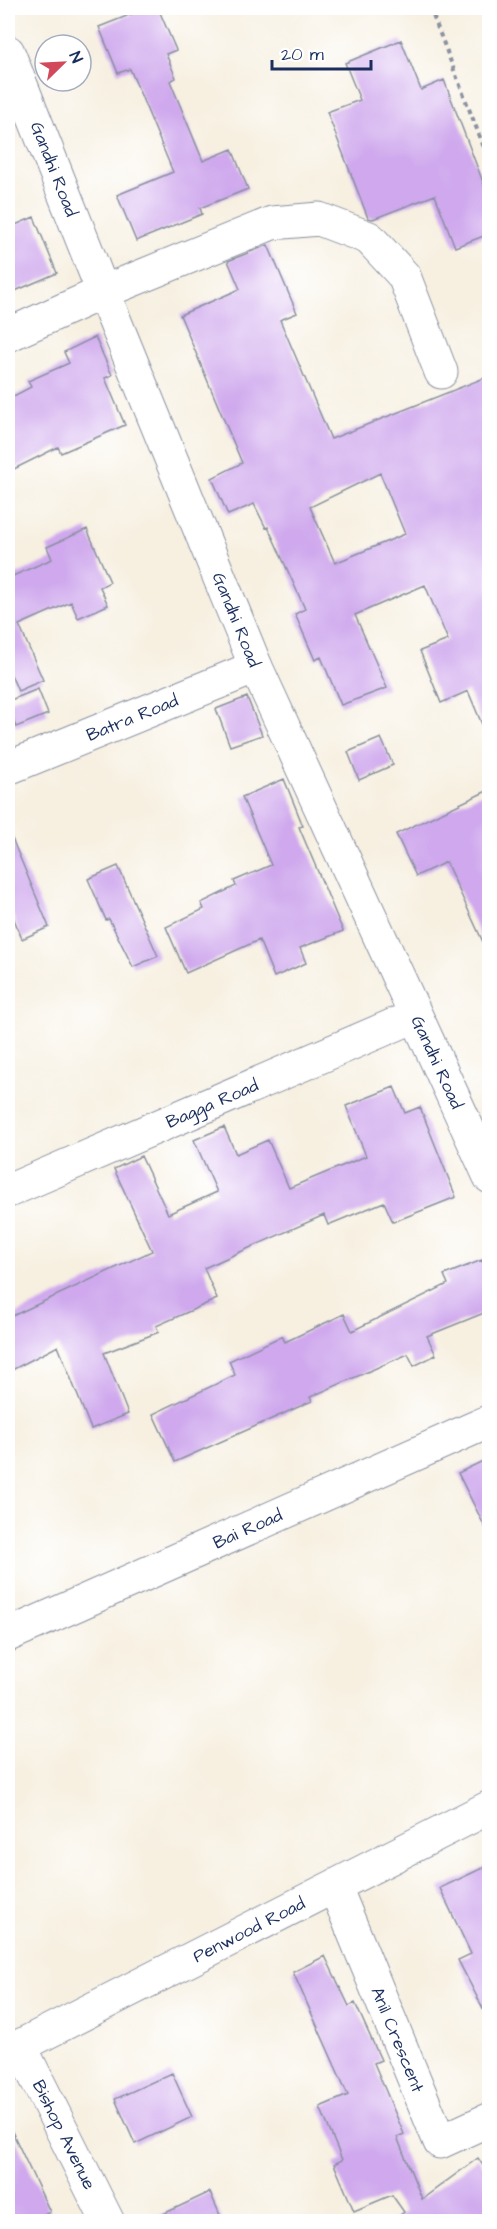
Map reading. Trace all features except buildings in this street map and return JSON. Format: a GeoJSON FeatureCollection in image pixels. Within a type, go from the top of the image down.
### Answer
{"type":"FeatureCollection","features":[{"type":"Feature","properties":{"kind":"street","name":"Gandhi Road"},"geometry":{"type":"LineString","coordinates":[[8,52],[256,667],[489,1177]]}},
{"type":"Feature","properties":{"kind":"street"},"geometry":{"type":"LineString","coordinates":[[8,335],[103,292],[272,223],[319,219],[369,238],[404,276],[441,372]]}},
{"type":"Feature","properties":{"kind":"street","name":"Batra Road"},"geometry":{"type":"LineString","coordinates":[[8,768],[256,667]]}},
{"type":"Feature","properties":{"kind":"street","name":"Bagga Road"},"geometry":{"type":"LineString","coordinates":[[8,1191],[415,1016]]}},
{"type":"Feature","properties":{"kind":"street","name":"Bai Road"},"geometry":{"type":"LineString","coordinates":[[8,1635],[489,1421]]}},
{"type":"Feature","properties":{"kind":"street","name":"Penwood Road"},"geometry":{"type":"LineString","coordinates":[[14,2049],[489,1807]]}},
{"type":"Feature","properties":{"kind":"street","name":"Anil Crescent"},"geometry":{"type":"LineString","coordinates":[[335,1887],[440,2142],[489,2119]]}},
{"type":"Feature","properties":{"kind":"street","name":"Bishop Avenue"},"geometry":{"type":"LineString","coordinates":[[14,2049],[108,2222]]}},
{"type":"Feature","properties":{"kind":"path"},"geometry":{"type":"LineString","coordinates":[[430,8],[489,163]]}}]}
